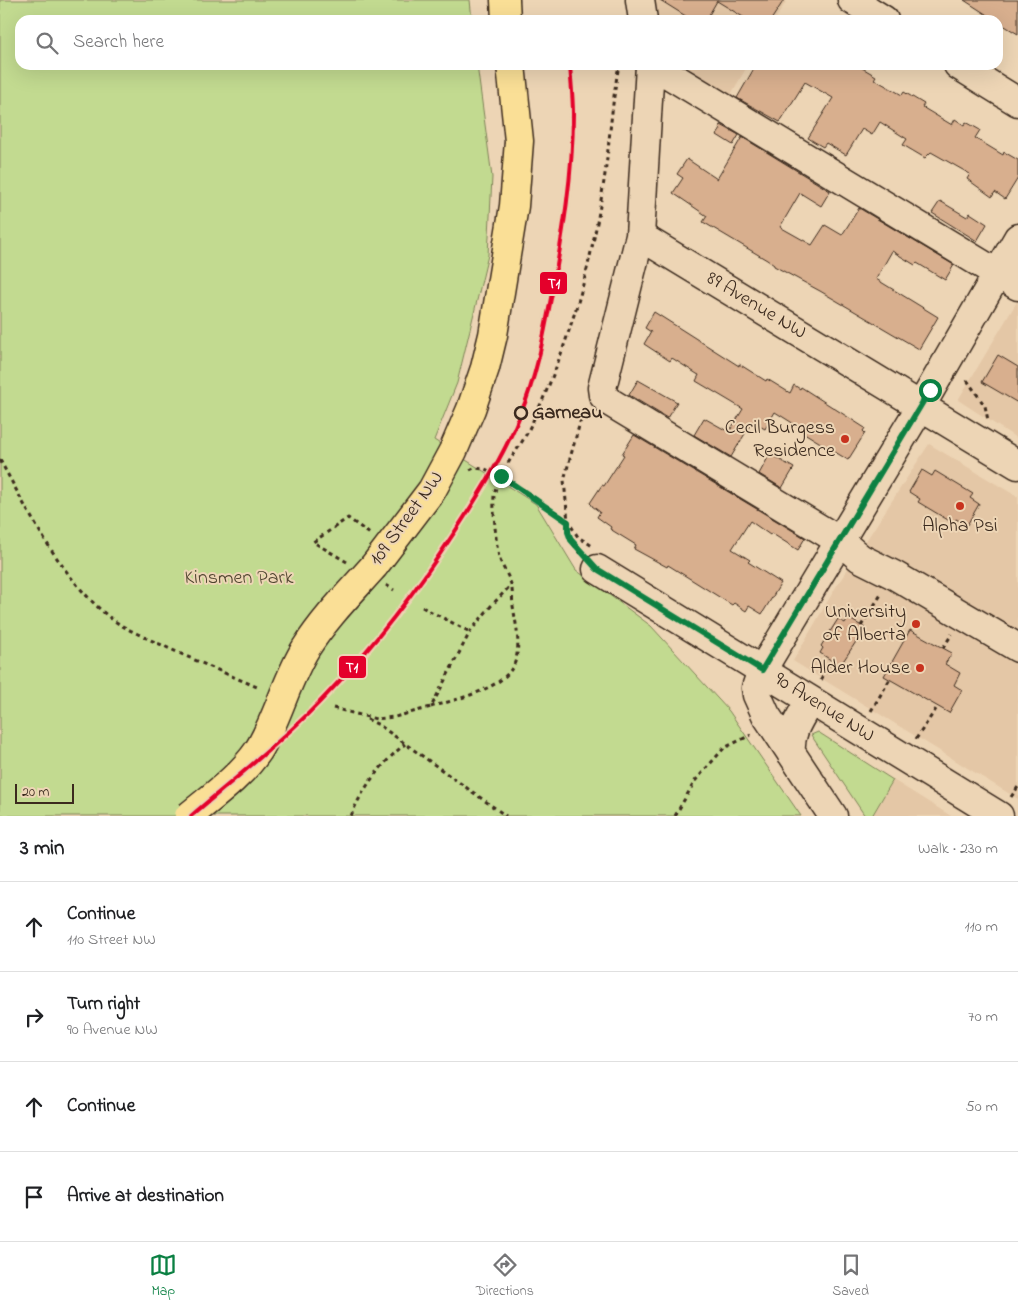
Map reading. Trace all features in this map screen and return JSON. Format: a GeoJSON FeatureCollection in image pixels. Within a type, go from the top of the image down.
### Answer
{"type":"FeatureCollection","features":[{"type":"Feature","properties":{"kind":"main road"},"geometry":{"type":"LineString","coordinates":[[490,0],[490,15]]}},
{"type":"Feature","properties":{"kind":"main road"},"geometry":{"type":"LineString","coordinates":[[505,0],[506,15]]}},
{"type":"Feature","properties":{"kind":"main road","name":"109 Street NW"},"geometry":{"type":"LineString","coordinates":[[496,70],[508,141],[517,169]]}},
{"type":"Feature","properties":{"kind":"main road","name":"109 Street NW"},"geometry":{"type":"LineString","coordinates":[[189,816],[237,776],[250,761],[263,740],[293,672],[306,648],[316,634],[380,575],[432,490],[453,451],[471,409],[485,368],[493,335],[514,206],[519,141],[511,70]]}},
{"type":"Feature","properties":{"kind":"street"},"geometry":{"type":"LineString","coordinates":[[640,0],[642,15]]}},
{"type":"Feature","properties":{"kind":"street"},"geometry":{"type":"LineString","coordinates":[[852,0],[876,15]]}},
{"type":"Feature","properties":{"kind":"street"},"geometry":{"type":"LineString","coordinates":[[651,70],[640,236],[602,388],[603,394],[608,401],[840,541],[860,558],[894,575],[1018,648]]}},
{"type":"Feature","properties":{"kind":"street"},"geometry":{"type":"LineString","coordinates":[[659,70],[1008,280]]}},
{"type":"Feature","properties":{"kind":"street"},"geometry":{"type":"LineString","coordinates":[[966,70],[1018,102]]}},
{"type":"Feature","properties":{"kind":"street","name":"89 Avenue NW"},"geometry":{"type":"LineString","coordinates":[[640,236],[1018,465]]}},
{"type":"Feature","properties":{"kind":"street"},"geometry":{"type":"LineString","coordinates":[[833,816],[769,722],[757,695],[756,688],[762,670],[921,406],[1008,280],[1018,238]]}},
{"type":"Feature","properties":{"kind":"street","name":"90 Avenue NW"},"geometry":{"type":"LineString","coordinates":[[597,569],[762,670],[815,691],[1005,806]]}},
{"type":"Feature","properties":{"kind":"street"},"geometry":{"type":"LineString","coordinates":[[790,753],[792,732],[815,691]]}},
{"type":"Feature","properties":{"kind":"path"},"geometry":{"type":"LineString","coordinates":[[333,708],[376,719],[394,717],[431,707],[488,687],[498,682],[515,663],[518,648],[517,627],[511,584],[498,552],[493,504],[496,488],[503,471],[525,436],[542,403],[574,318],[597,226],[606,173],[618,70]]}},
{"type":"Feature","properties":{"kind":"path"},"geometry":{"type":"LineString","coordinates":[[967,380],[985,406],[988,421]]}},
{"type":"Feature","properties":{"kind":"path"},"geometry":{"type":"LineString","coordinates":[[0,460],[28,511],[61,563],[85,594],[109,617],[134,633],[257,687]]}},
{"type":"Feature","properties":{"kind":"path"},"geometry":{"type":"LineString","coordinates":[[466,472],[474,468],[485,469],[501,476],[568,522],[568,532],[571,540],[597,569]]}},
{"type":"Feature","properties":{"kind":"path"},"geometry":{"type":"LineString","coordinates":[[348,563],[313,542],[348,518],[375,538]]}},
{"type":"Feature","properties":{"kind":"path"},"geometry":{"type":"LineString","coordinates":[[380,575],[394,590]]}},
{"type":"Feature","properties":{"kind":"path"},"geometry":{"type":"LineString","coordinates":[[861,626],[894,575]]}},
{"type":"Feature","properties":{"kind":"path"},"geometry":{"type":"LineString","coordinates":[[431,707],[470,632],[511,584]]}},
{"type":"Feature","properties":{"kind":"path"},"geometry":{"type":"LineString","coordinates":[[422,607],[470,632]]}},
{"type":"Feature","properties":{"kind":"path"},"geometry":{"type":"LineString","coordinates":[[815,691],[832,661]]}},
{"type":"Feature","properties":{"kind":"path"},"geometry":{"type":"LineString","coordinates":[[871,712],[890,679]]}},
{"type":"Feature","properties":{"kind":"path"},"geometry":{"type":"LineString","coordinates":[[916,739],[938,706]]}},
{"type":"Feature","properties":{"kind":"path"},"geometry":{"type":"LineString","coordinates":[[358,714],[379,725],[506,816]]}},
{"type":"Feature","properties":{"kind":"path"},"geometry":{"type":"LineString","coordinates":[[674,816],[695,781],[724,748],[753,734]]}},
{"type":"Feature","properties":{"kind":"path"},"geometry":{"type":"LineString","coordinates":[[351,816],[366,786],[378,770],[405,744]]}},
{"type":"Feature","properties":{"kind":"path"},"geometry":{"type":"LineString","coordinates":[[1005,806],[1018,787]]}},
{"type":"Feature","properties":{"kind":"shaded area"},"geometry":{"type":"Polygon","coordinates":[[[640,0],[787,0],[778,15],[642,15],[640,0]]]}},
{"type":"Feature","properties":{"kind":"shaded area"},"geometry":{"type":"Polygon","coordinates":[[[661,70],[745,70],[723,108],[661,70]]]}},
{"type":"Feature","properties":{"kind":"shaded area"},"geometry":{"type":"Polygon","coordinates":[[[1018,300],[1018,439],[958,400],[1018,300]]]}},
{"type":"Feature","properties":{"kind":"shaded area","name":"University of Alberta"},"geometry":{"type":"Polygon","coordinates":[[[929,444],[1018,497],[1018,799],[793,661],[836,587],[929,444]]]}},
{"type":"Feature","properties":{"kind":"shaded area"},"geometry":{"type":"Polygon","coordinates":[[[893,780],[951,816],[872,816],[893,780]]]}},
{"type":"Feature","properties":{"kind":"green space","name":"Kinsmen Park"},"geometry":{"type":"Polygon","coordinates":[[[0,0],[470,0],[472,15],[15,15],[15,70],[478,70],[492,177],[488,255],[457,383],[434,440],[536,504],[576,570],[651,626],[729,711],[801,816],[0,816],[0,0]]]}},
{"type":"Feature","properties":{"kind":"green space"},"geometry":{"type":"Polygon","coordinates":[[[818,732],[893,780],[872,816],[865,816],[811,735],[818,732]]]}},
{"type":"Feature","properties":{"kind":"building"},"geometry":{"type":"Polygon","coordinates":[[[660,0],[784,0],[774,15],[740,15],[717,1],[709,15],[684,15],[660,0]]]}},
{"type":"Feature","properties":{"kind":"building"},"geometry":{"type":"Polygon","coordinates":[[[964,0],[1018,0],[1018,34],[1003,25],[1003,15],[987,15],[964,0]]]}},
{"type":"Feature","properties":{"kind":"building"},"geometry":{"type":"Polygon","coordinates":[[[753,70],[866,70],[876,76],[874,79],[902,95],[904,92],[924,104],[922,107],[952,125],[955,119],[964,125],[966,122],[980,130],[975,138],[1003,155],[1004,152],[1018,160],[1018,178],[1005,199],[995,192],[992,197],[967,179],[970,174],[931,152],[925,158],[903,145],[907,139],[880,122],[872,135],[862,129],[846,155],[826,143],[823,147],[808,138],[833,98],[805,82],[780,122],[737,98],[753,70]]]}},
{"type":"Feature","properties":{"kind":"building"},"geometry":{"type":"Polygon","coordinates":[[[721,125],[739,135],[733,145],[717,135],[721,125]]]}},
{"type":"Feature","properties":{"kind":"building"},"geometry":{"type":"Polygon","coordinates":[[[742,137],[830,191],[821,206],[800,193],[780,227],[812,245],[825,225],[842,235],[859,208],[954,265],[945,280],[892,251],[876,279],[938,317],[919,349],[774,266],[703,222],[707,216],[673,193],[683,178],[677,174],[687,159],[717,179],[742,137]]]}},
{"type":"Feature","properties":{"kind":"building"},"geometry":{"type":"Polygon","coordinates":[[[940,201],[967,217],[970,213],[987,224],[977,241],[932,213],[940,201]]]}},
{"type":"Feature","properties":{"kind":"building"},"geometry":{"type":"Polygon","coordinates":[[[654,312],[766,381],[767,379],[790,393],[794,385],[800,389],[801,387],[865,428],[863,431],[865,433],[848,460],[801,431],[802,429],[775,412],[765,429],[752,422],[731,457],[694,435],[704,418],[729,432],[743,409],[696,381],[699,375],[672,358],[670,361],[644,344],[651,332],[645,328],[654,312]]]}},
{"type":"Feature","properties":{"kind":"building"},"geometry":{"type":"Polygon","coordinates":[[[998,355],[1018,367],[1018,403],[982,382],[998,355]]]}},
{"type":"Feature","properties":{"kind":"building"},"geometry":{"type":"Polygon","coordinates":[[[638,380],[677,402],[667,418],[629,395],[638,380]]]}},
{"type":"Feature","properties":{"kind":"building"},"geometry":{"type":"Polygon","coordinates":[[[634,435],[805,538],[798,550],[771,533],[770,535],[750,521],[732,549],[750,560],[748,562],[781,583],[762,614],[749,606],[746,611],[734,603],[732,605],[668,565],[667,567],[634,549],[636,545],[610,529],[611,527],[597,517],[600,512],[590,503],[602,485],[604,486],[624,455],[622,454],[634,435]]]}},
{"type":"Feature","properties":{"kind":"building"},"geometry":{"type":"Polygon","coordinates":[[[770,454],[794,468],[782,488],[759,474],[770,454]]]}},
{"type":"Feature","properties":{"kind":"building"},"geometry":{"type":"Polygon","coordinates":[[[922,470],[932,476],[935,471],[973,494],[970,498],[979,504],[967,525],[956,519],[953,523],[918,502],[920,499],[909,492],[922,470]]]}},
{"type":"Feature","properties":{"kind":"building"},"geometry":{"type":"Polygon","coordinates":[[[848,618],[865,628],[840,666],[820,653],[823,648],[821,646],[838,619],[845,623],[848,618]]]}},
{"type":"Feature","properties":{"kind":"building","name":"Alder House"},"geometry":{"type":"Polygon","coordinates":[[[910,630],[952,653],[945,664],[960,673],[954,685],[962,690],[949,713],[884,676],[910,630]]]}},
{"type":"Feature","properties":{"kind":"transit line","name":"T1"},"geometry":{"type":"LineString","coordinates":[[191,816],[299,723],[365,652],[397,614],[440,554],[482,489],[507,444],[527,399],[536,369],[560,249],[567,204],[573,136],[570,70]]}},
{"type":"Feature","properties":{"kind":"place","name":"Garneau"},"geometry":{"type":"Point","coordinates":[521,413]}},
{"type":"Feature","properties":{"kind":"place","name":"Cecil Burgess Residence"},"geometry":{"type":"Point","coordinates":[845,439]}},
{"type":"Feature","properties":{"kind":"place","name":"Alpha Psi"},"geometry":{"type":"Point","coordinates":[960,506]}},
{"type":"Feature","properties":{"kind":"place","name":"University of Alberta"},"geometry":{"type":"Point","coordinates":[916,624]}},
{"type":"Feature","properties":{"kind":"place","name":"Alder House"},"geometry":{"type":"Point","coordinates":[920,668]}},
{"type":"Feature","properties":{"kind":"route"},"geometry":{"type":"LineString","coordinates":[[501,476],[568,522],[568,532],[571,540],[597,569],[762,670],[930,390]]}}]}
